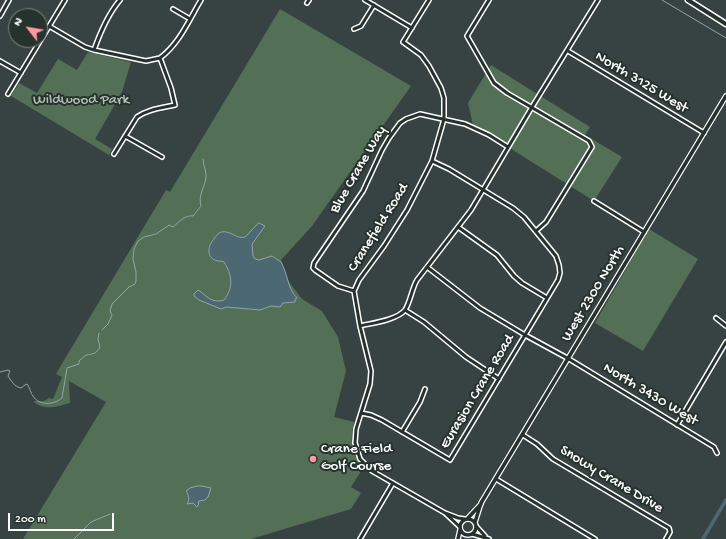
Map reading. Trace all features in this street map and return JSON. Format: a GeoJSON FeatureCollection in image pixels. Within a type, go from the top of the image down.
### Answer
{"type":"FeatureCollection","features":[{"type":"Feature","properties":{"kind":"main road"},"geometry":{"type":"LineString","coordinates":[[688,0],[726,24]]}},
{"type":"Feature","properties":{"kind":"street"},"geometry":{"type":"LineString","coordinates":[[0,16],[9,0]]}},
{"type":"Feature","properties":{"kind":"street"},"geometry":{"type":"LineString","coordinates":[[8,94],[65,0]]}},
{"type":"Feature","properties":{"kind":"street"},"geometry":{"type":"LineString","coordinates":[[94,50],[101,32],[120,0]]}},
{"type":"Feature","properties":{"kind":"street"},"geometry":{"type":"LineString","coordinates":[[49,26],[85,47],[94,50],[146,60],[160,58],[168,53],[175,45],[201,0]]}},
{"type":"Feature","properties":{"kind":"street"},"geometry":{"type":"LineString","coordinates":[[365,0],[412,28],[429,0]]}},
{"type":"Feature","properties":{"kind":"street"},"geometry":{"type":"LineString","coordinates":[[432,161],[449,169],[513,208],[524,217],[536,231],[546,222],[592,147],[589,141],[494,83],[467,36],[489,0]]}},
{"type":"Feature","properties":{"kind":"street"},"geometry":{"type":"LineString","coordinates":[[360,326],[397,316],[405,310],[412,289],[417,280],[471,210],[598,0]]}},
{"type":"Feature","properties":{"kind":"street"},"geometry":{"type":"LineString","coordinates":[[354,29],[361,26],[374,5]]}},
{"type":"Feature","properties":{"kind":"street"},"geometry":{"type":"LineString","coordinates":[[173,9],[190,19]]}},
{"type":"Feature","properties":{"kind":"street","name":"Cranefield Road"},"geometry":{"type":"LineString","coordinates":[[412,28],[403,42],[421,56],[429,66],[441,88],[444,98],[444,119],[432,161],[407,210],[384,246],[359,280],[354,292],[360,326],[372,371],[370,384],[355,437],[357,452],[360,459],[372,470],[445,513],[458,518],[466,519]]}},
{"type":"Feature","properties":{"kind":"street","name":"North 3125 West"},"geometry":{"type":"LineString","coordinates":[[568,51],[704,133]]}},
{"type":"Feature","properties":{"kind":"street"},"geometry":{"type":"LineString","coordinates":[[114,154],[137,117],[152,110],[175,105],[171,88],[160,58]]}},
{"type":"Feature","properties":{"kind":"street"},"geometry":{"type":"LineString","coordinates":[[0,61],[21,73]]}},
{"type":"Feature","properties":{"kind":"street","name":"West 2300 North"},"geometry":{"type":"LineString","coordinates":[[481,503],[726,96]]}},
{"type":"Feature","properties":{"kind":"street","name":"Blue Crane Way"},"geometry":{"type":"LineString","coordinates":[[354,292],[338,286],[313,268],[315,261],[363,191],[382,150],[400,123],[413,115],[420,114],[444,119],[465,124],[489,135],[508,147]]}},
{"type":"Feature","properties":{"kind":"street"},"geometry":{"type":"LineString","coordinates":[[125,136],[162,157]]}},
{"type":"Feature","properties":{"kind":"street"},"geometry":{"type":"LineString","coordinates":[[594,201],[644,232]]}},
{"type":"Feature","properties":{"kind":"street"},"geometry":{"type":"LineString","coordinates":[[458,226],[497,255],[514,276],[522,283],[547,298]]}},
{"type":"Feature","properties":{"kind":"street","name":"Eurasion Crane Road"},"geometry":{"type":"LineString","coordinates":[[402,432],[450,460],[558,280],[560,273],[556,256],[536,231]]}},
{"type":"Feature","properties":{"kind":"street","name":"North 3430 West"},"geometry":{"type":"LineString","coordinates":[[427,267],[480,308],[569,359],[714,447],[717,453]]}},
{"type":"Feature","properties":{"kind":"street"},"geometry":{"type":"LineString","coordinates":[[405,310],[424,322],[466,357],[499,379]]}},
{"type":"Feature","properties":{"kind":"street"},"geometry":{"type":"LineString","coordinates":[[716,318],[726,326]]}},
{"type":"Feature","properties":{"kind":"street"},"geometry":{"type":"LineString","coordinates":[[677,425],[726,342]]}},
{"type":"Feature","properties":{"kind":"street"},"geometry":{"type":"LineString","coordinates":[[361,413],[371,415],[382,420],[402,432],[420,402],[424,389]]}},
{"type":"Feature","properties":{"kind":"street","name":"Snowy Crane Drive"},"geometry":{"type":"LineString","coordinates":[[523,435],[537,444],[553,459],[670,528],[670,532],[666,539]]}},
{"type":"Feature","properties":{"kind":"street"},"geometry":{"type":"LineString","coordinates":[[496,479],[595,539]]}},
{"type":"Feature","properties":{"kind":"street"},"geometry":{"type":"LineString","coordinates":[[360,539],[393,483]]}},
{"type":"Feature","properties":{"kind":"street"},"geometry":{"type":"LineString","coordinates":[[458,539],[461,522],[466,519],[481,503]]}},
{"type":"Feature","properties":{"kind":"street"},"geometry":{"type":"LineString","coordinates":[[472,534],[475,531],[475,522],[481,503]]}},
{"type":"Feature","properties":{"kind":"street","name":"Cranefield Road"},"geometry":{"type":"LineString","coordinates":[[445,513],[460,528]]}},
{"type":"Feature","properties":{"kind":"street"},"geometry":{"type":"LineString","coordinates":[[466,519],[475,522]]}},
{"type":"Feature","properties":{"kind":"street"},"geometry":{"type":"LineString","coordinates":[[476,526],[488,538]]}},
{"type":"Feature","properties":{"kind":"street"},"geometry":{"type":"LineString","coordinates":[[460,528],[463,533],[467,535]]}},
{"type":"Feature","properties":{"kind":"street"},"geometry":{"type":"LineString","coordinates":[[463,539],[467,535],[472,534],[488,538]]}},
{"type":"Feature","properties":{"kind":"green space","name":"Crane Field Golf Course"},"geometry":{"type":"Polygon","coordinates":[[[280,9],[411,86],[312,226],[281,260],[289,282],[302,299],[322,311],[338,337],[346,371],[334,417],[354,422],[352,446],[356,457],[363,468],[351,487],[361,493],[351,509],[251,539],[23,539],[106,402],[69,381],[70,403],[55,407],[46,407],[33,401],[44,401],[49,398],[53,399],[62,377],[56,374],[166,190],[170,192],[280,9]]]}},
{"type":"Feature","properties":{"kind":"green space","name":"Wildwood Park"},"geometry":{"type":"Polygon","coordinates":[[[88,52],[131,62],[122,92],[95,139],[112,149],[109,155],[11,96],[19,83],[37,93],[58,59],[77,70],[88,52]]]}},
{"type":"Feature","properties":{"kind":"green space"},"geometry":{"type":"Polygon","coordinates":[[[491,65],[590,127],[585,135],[622,157],[594,201],[473,125],[468,103],[491,65]]]}},
{"type":"Feature","properties":{"kind":"green space"},"geometry":{"type":"Polygon","coordinates":[[[649,229],[698,259],[643,351],[595,323],[649,229]]]}},
{"type":"Feature","properties":{"kind":"water"},"geometry":{"type":"Polygon","coordinates":[[[259,223],[265,226],[252,244],[253,256],[255,259],[259,260],[272,256],[281,262],[291,290],[297,298],[295,299],[295,302],[283,303],[280,307],[271,306],[260,310],[226,307],[221,309],[199,300],[194,296],[198,290],[213,300],[224,300],[231,286],[229,272],[224,262],[218,261],[211,257],[209,254],[210,245],[220,232],[228,232],[242,238],[245,237],[259,223]]]}},
{"type":"Feature","properties":{"kind":"water"},"geometry":{"type":"Polygon","coordinates":[[[198,486],[211,488],[208,497],[205,500],[199,501],[197,507],[193,503],[187,504],[189,498],[186,491],[190,488],[198,486]]]}},
{"type":"Feature","properties":{"kind":"waterway"},"geometry":{"type":"LineString","coordinates":[[662,0],[726,38]]}},
{"type":"Feature","properties":{"kind":"waterway"},"geometry":{"type":"LineString","coordinates":[[102,330],[108,324],[112,315],[110,311],[112,304],[129,287],[135,284],[136,272],[133,259],[134,249],[138,241],[144,237],[156,234],[169,225],[173,227],[185,217],[193,216],[201,206],[201,195],[206,176],[203,159]]}},
{"type":"Feature","properties":{"kind":"waterway"},"geometry":{"type":"LineString","coordinates":[[0,372],[10,371],[8,376],[13,384],[21,388],[27,384],[33,396],[39,402],[55,402],[62,398],[67,368],[79,364],[79,361],[86,355],[94,353],[99,349],[99,333]]}},
{"type":"Feature","properties":{"kind":"waterway"},"geometry":{"type":"LineString","coordinates":[[703,539],[726,500]]}},
{"type":"Feature","properties":{"kind":"waterway"},"geometry":{"type":"LineString","coordinates":[[74,539],[91,522],[110,514]]}},
{"type":"Feature","properties":{"kind":"place","name":"Crane Field Golf Course"},"geometry":{"type":"Point","coordinates":[313,459]}}]}
